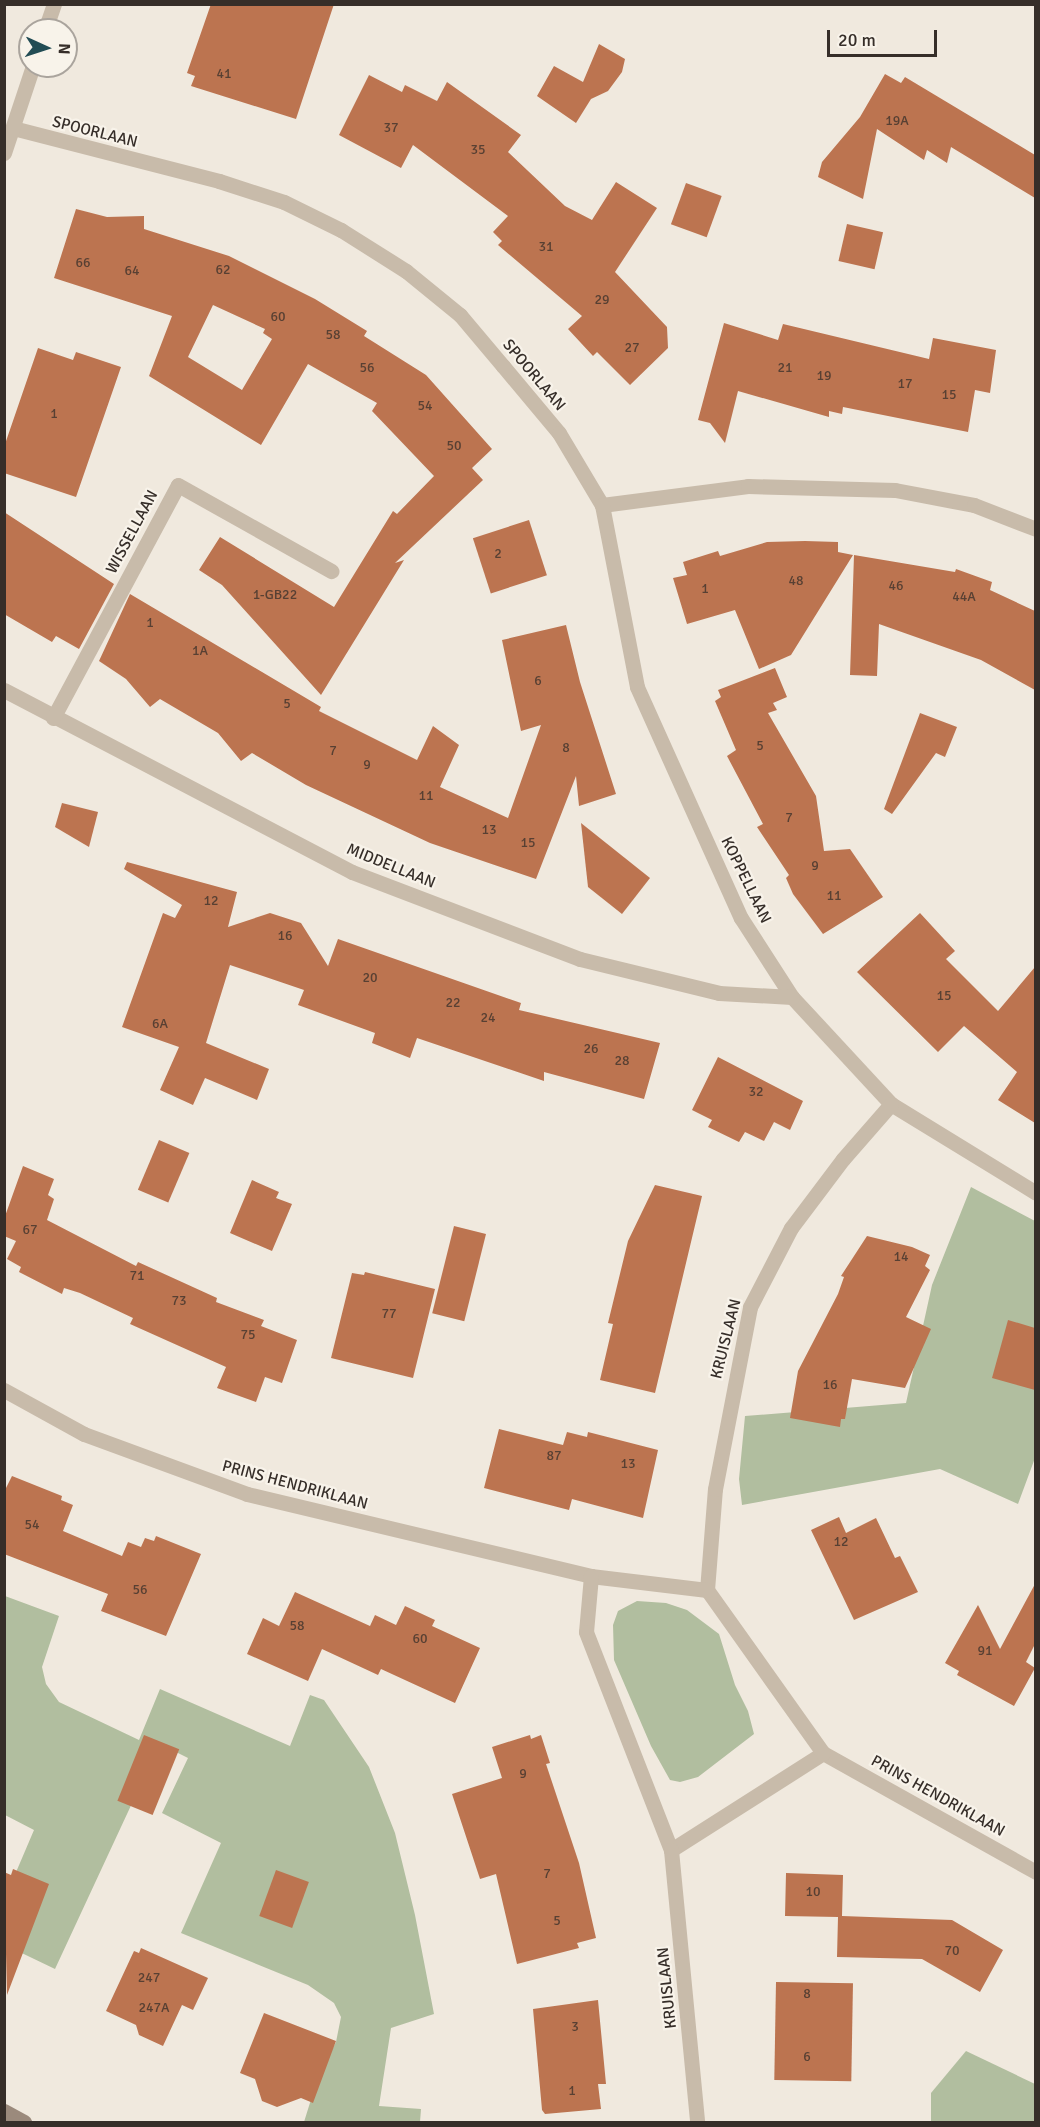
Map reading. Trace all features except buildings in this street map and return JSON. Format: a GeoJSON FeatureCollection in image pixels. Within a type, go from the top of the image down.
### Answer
{"type":"FeatureCollection","features":[{"type":"Feature","properties":{"kind":"main road"},"geometry":{"type":"LineString","coordinates":[[4,2111],[24,2122]]}},
{"type":"Feature","properties":{"kind":"street"},"geometry":{"type":"LineString","coordinates":[[4,153],[29,78]]}},
{"type":"Feature","properties":{"kind":"street","name":"SPOORLAAN"},"geometry":{"type":"LineString","coordinates":[[13,128],[219,181],[284,202],[341,230],[406,270],[460,315],[559,433],[602,505]]}},
{"type":"Feature","properties":{"kind":"street","name":"WISSELLAAN"},"geometry":{"type":"LineString","coordinates":[[53,718],[178,485],[331,571]]}},
{"type":"Feature","properties":{"kind":"street"},"geometry":{"type":"LineString","coordinates":[[602,505],[748,486],[895,490],[974,505],[1035,529]]}},
{"type":"Feature","properties":{"kind":"street","name":"KOPPELLAAN"},"geometry":{"type":"LineString","coordinates":[[602,505],[637,687],[741,918],[792,997],[891,1104],[997,1173],[1035,1193]]}},
{"type":"Feature","properties":{"kind":"street","name":"MIDDELLAAN"},"geometry":{"type":"LineString","coordinates":[[4,690],[53,718],[352,872],[569,955],[719,993],[792,997]]}},
{"type":"Feature","properties":{"kind":"street","name":"KRUISLAAN"},"geometry":{"type":"LineString","coordinates":[[707,1590],[715,1489],[750,1307],[791,1228],[843,1159],[891,1104]]}},
{"type":"Feature","properties":{"kind":"street","name":"PRINS HENDRIKLAAN"},"geometry":{"type":"LineString","coordinates":[[4,1390],[84,1434],[246,1494],[591,1576]]}},
{"type":"Feature","properties":{"kind":"street"},"geometry":{"type":"LineString","coordinates":[[591,1576],[707,1590],[823,1753],[671,1850]]}},
{"type":"Feature","properties":{"kind":"street","name":"KRUISLAAN"},"geometry":{"type":"LineString","coordinates":[[591,1576],[586,1632],[671,1850],[697,2122]]}},
{"type":"Feature","properties":{"kind":"street","name":"PRINS HENDRIKLAAN"},"geometry":{"type":"LineString","coordinates":[[823,1753],[1035,1872]]}},
{"type":"Feature","properties":{"kind":"green space"},"geometry":{"type":"Polygon","coordinates":[[[971,1187],[1035,1221],[1035,1458],[1018,1504],[940,1469],[742,1505],[739,1479],[745,1416],[906,1403],[932,1285],[971,1187]]]}},
{"type":"Feature","properties":{"kind":"green space"},"geometry":{"type":"Polygon","coordinates":[[[5,1596],[59,1616],[42,1667],[46,1684],[59,1702],[139,1740],[160,1689],[290,1746],[310,1695],[324,1700],[369,1767],[395,1833],[415,1915],[434,2014],[391,2028],[379,2106],[421,2109],[420,2122],[304,2122],[318,2077],[336,2042],[341,2017],[334,2003],[308,1985],[181,1933],[221,1843],[162,1813],[188,1758],[164,1746],[134,1799],[55,1969],[5,1945],[5,1898],[34,1830],[5,1815],[5,1596]]]}},
{"type":"Feature","properties":{"kind":"green space"},"geometry":{"type":"Polygon","coordinates":[[[637,1601],[666,1603],[687,1610],[719,1634],[735,1685],[748,1711],[754,1734],[698,1777],[680,1782],[670,1780],[651,1746],[614,1660],[613,1625],[618,1611],[637,1601]]]}},
{"type":"Feature","properties":{"kind":"green space"},"geometry":{"type":"Polygon","coordinates":[[[966,2051],[1035,2084],[1035,2122],[931,2122],[931,2093],[966,2051]]]}}]}
